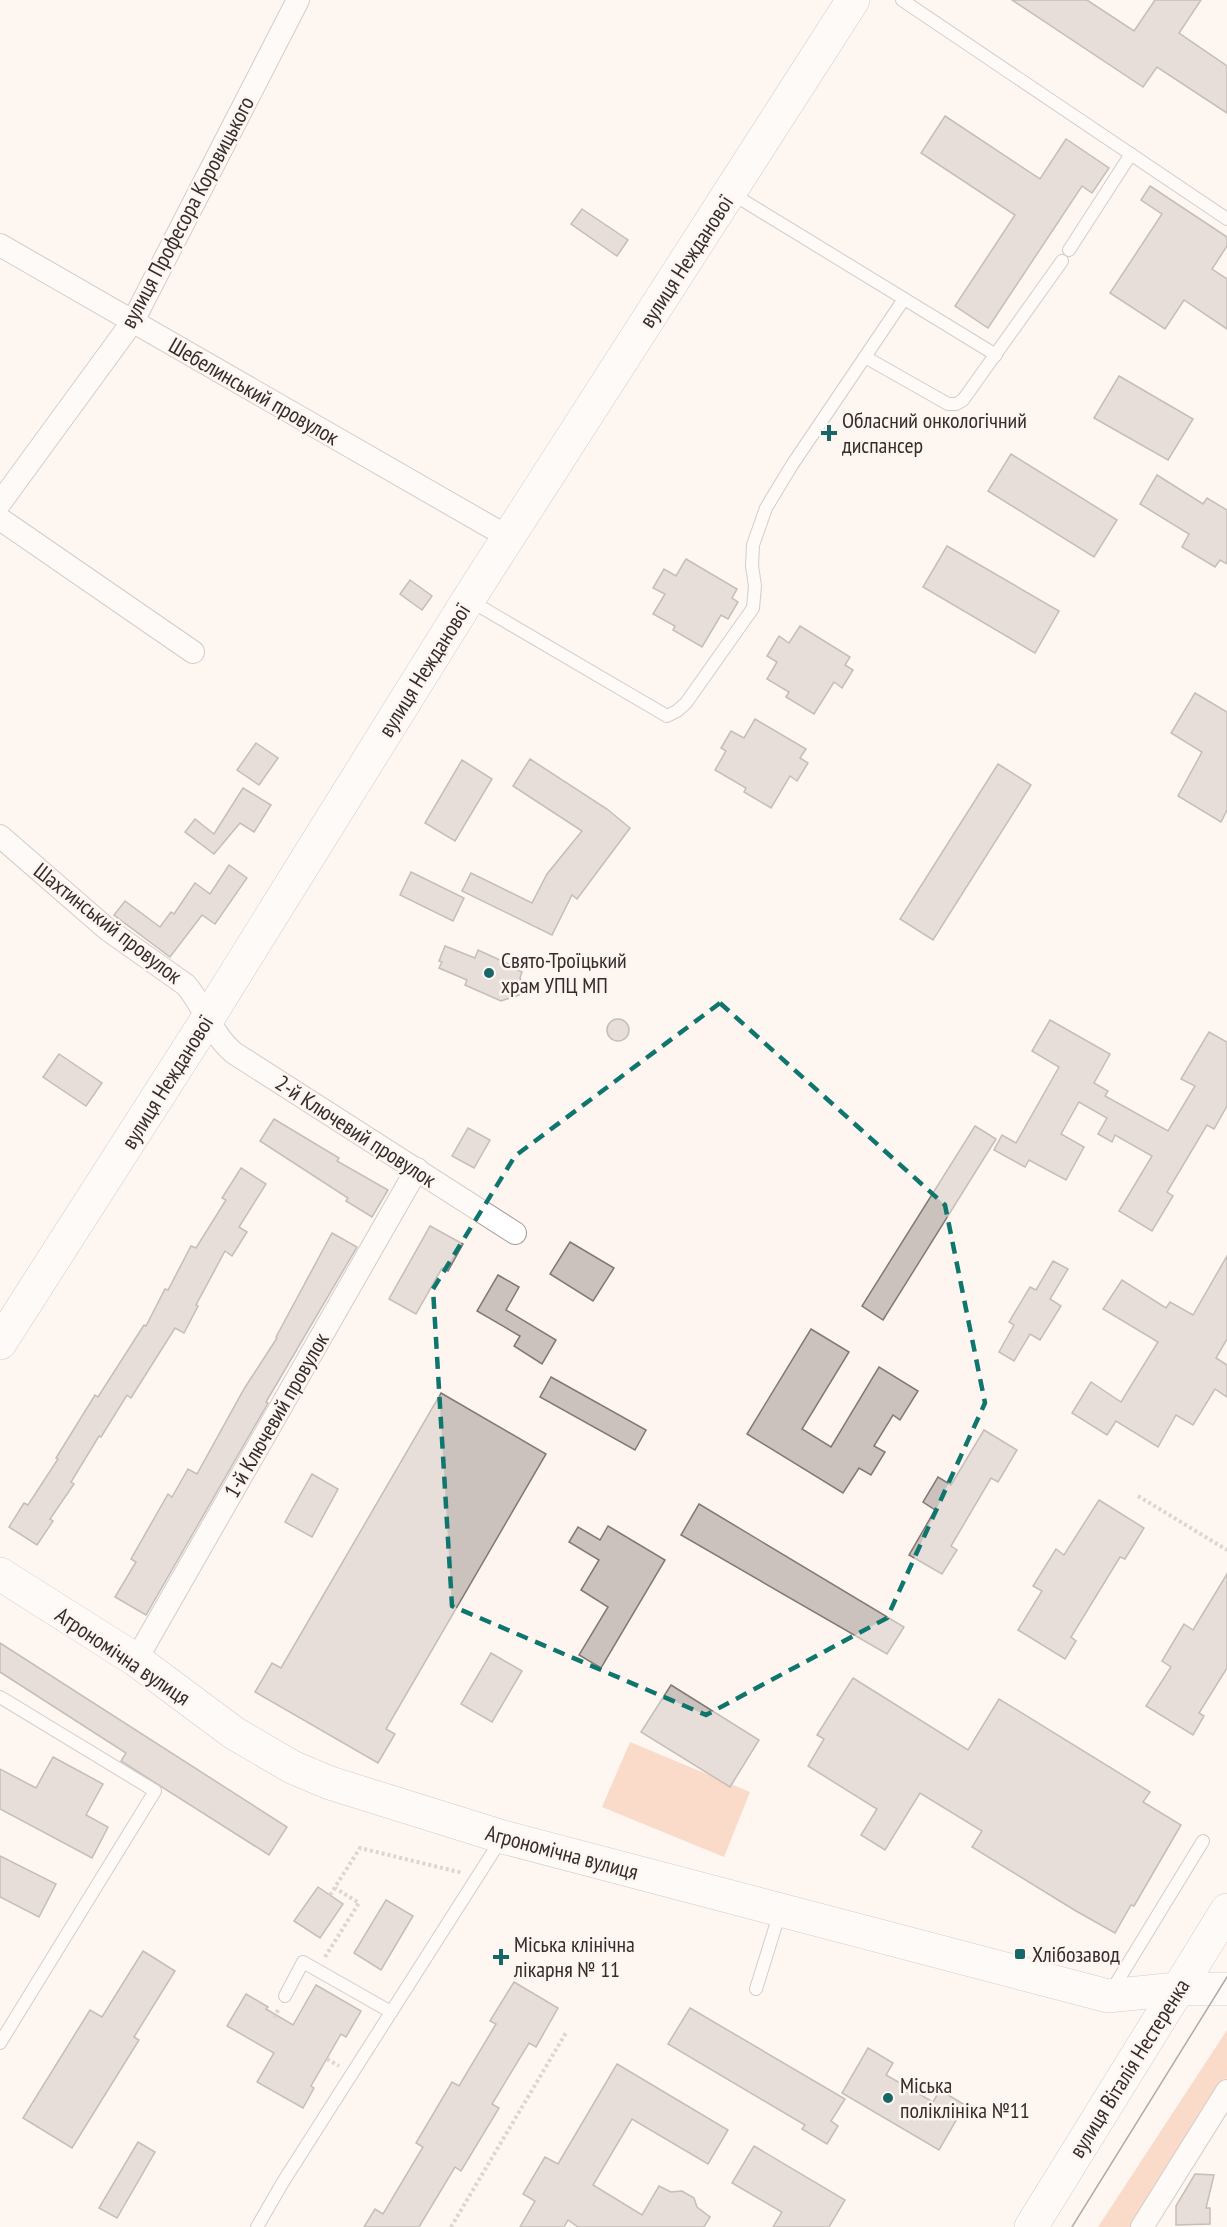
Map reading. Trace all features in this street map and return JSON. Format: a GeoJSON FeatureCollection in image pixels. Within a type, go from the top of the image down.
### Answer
{"type":"FeatureCollection","features":[{"type":"Feature","properties":{"kind":"street","name":"вулиця Професора Коровицького"},"geometry":{"type":"LineString","coordinates":[[0,503],[133,321],[298,0]]}},
{"type":"Feature","properties":{"kind":"street","name":"вулиця Нежданової"},"geometry":{"type":"LineString","coordinates":[[0,1343],[208,1018],[508,537],[854,0]]}},
{"type":"Feature","properties":{"kind":"street","name":"Шебелинський провулок"},"geometry":{"type":"LineString","coordinates":[[0,245],[508,537]]}},
{"type":"Feature","properties":{"kind":"street"},"geometry":{"type":"LineString","coordinates":[[0,519],[193,652]]}},
{"type":"Feature","properties":{"kind":"street","name":"Шахтинський провулок"},"geometry":{"type":"LineString","coordinates":[[0,836],[107,929],[186,985],[208,1018]]}},
{"type":"Feature","properties":{"kind":"street","name":"2-й Ключевий провулок"},"geometry":{"type":"LineString","coordinates":[[208,1018],[224,1045],[234,1053],[515,1233]]}},
{"type":"Feature","properties":{"kind":"street","name":"1-й Ключевий провулок"},"geometry":{"type":"LineString","coordinates":[[136,1660],[417,1169]]}},
{"type":"Feature","properties":{"kind":"street","name":"Агрономічна вулиця"},"geometry":{"type":"LineString","coordinates":[[0,1574],[136,1660],[234,1733],[292,1767],[379,1800],[503,1837],[1108,1996],[1177,1989],[1227,1989]]}},
{"type":"Feature","properties":{"kind":"street","name":"вулиця Віталія Нестеренка"},"geometry":{"type":"LineString","coordinates":[[1031,2227],[1227,1910]]}},
{"type":"Feature","properties":{"kind":"street"},"geometry":{"type":"LineString","coordinates":[[1108,1996],[1129,2017],[1134,2034],[1136,2055]]}},
{"type":"Feature","properties":{"kind":"street"},"geometry":{"type":"LineString","coordinates":[[1142,2227],[1227,2091]]}},
{"type":"Feature","properties":{"kind":"lane"},"geometry":{"type":"LineString","coordinates":[[902,0],[1227,219]]}},
{"type":"Feature","properties":{"kind":"lane"},"geometry":{"type":"LineString","coordinates":[[865,357],[948,404],[956,404],[963,400],[1065,256],[1131,154]]}},
{"type":"Feature","properties":{"kind":"lane"},"geometry":{"type":"LineString","coordinates":[[730,193],[996,355]]}},
{"type":"Feature","properties":{"kind":"lane"},"geometry":{"type":"LineString","coordinates":[[468,600],[666,716],[677,711],[686,703],[753,608],[755,586],[752,566],[753,545],[766,508],[904,298]]}},
{"type":"Feature","properties":{"kind":"lane"},"geometry":{"type":"LineString","coordinates":[[0,1697],[155,1791],[0,2043]]}},
{"type":"Feature","properties":{"kind":"lane"},"geometry":{"type":"LineString","coordinates":[[257,2227],[289,2172],[503,1837]]}},
{"type":"Feature","properties":{"kind":"lane"},"geometry":{"type":"LineString","coordinates":[[1108,1996],[1203,1841]]}},
{"type":"Feature","properties":{"kind":"lane"},"geometry":{"type":"LineString","coordinates":[[756,1989],[780,1911]]}},
{"type":"Feature","properties":{"kind":"lane"},"geometry":{"type":"LineString","coordinates":[[285,1996],[303,1962],[391,2012]]}},
{"type":"Feature","properties":{"kind":"path"},"geometry":{"type":"LineString","coordinates":[[1138,1496],[1227,1550]]}},
{"type":"Feature","properties":{"kind":"path"},"geometry":{"type":"LineString","coordinates":[[322,1963],[359,1903],[335,1888]]}},
{"type":"Feature","properties":{"kind":"path"},"geometry":{"type":"LineString","coordinates":[[451,2227],[567,2031]]}},
{"type":"Feature","properties":{"kind":"highlighted area"},"geometry":{"type":"Polygon","coordinates":[[[720,1003],[945,1205],[985,1403],[887,1618],[706,1715],[452,1606],[433,1289],[515,1156],[720,1003]]]}},
{"type":"Feature","properties":{"kind":"shaded area"},"geometry":{"type":"Polygon","coordinates":[[[630,1742],[750,1792],[724,1857],[602,1807],[630,1742]]]}},
{"type":"Feature","properties":{"kind":"shaded area"},"geometry":{"type":"Polygon","coordinates":[[[1227,2030],[1227,2078],[1135,2227],[1098,2227],[1227,2030]]]}},
{"type":"Feature","properties":{"kind":"building"},"geometry":{"type":"Polygon","coordinates":[[[1012,0],[1087,0],[1134,31],[1155,0],[1201,0],[1179,33],[1227,66],[1227,113],[1157,67],[1143,87],[1012,0]]]}},
{"type":"Feature","properties":{"kind":"building"},"geometry":{"type":"Polygon","coordinates":[[[945,116],[1040,179],[1066,139],[1109,168],[1092,193],[1082,186],[988,328],[955,306],[1015,215],[921,153],[945,116]]]}},
{"type":"Feature","properties":{"kind":"building"},"geometry":{"type":"Polygon","coordinates":[[[1150,186],[1227,237],[1227,246],[1212,269],[1227,279],[1227,329],[1184,300],[1165,329],[1110,293],[1162,214],[1141,200],[1150,186]]]}},
{"type":"Feature","properties":{"kind":"building"},"geometry":{"type":"Polygon","coordinates":[[[582,209],[628,240],[617,256],[571,224],[582,209]]]}},
{"type":"Feature","properties":{"kind":"building"},"geometry":{"type":"Polygon","coordinates":[[[1119,376],[1193,419],[1168,460],[1094,418],[1119,376]]]}},
{"type":"Feature","properties":{"kind":"building"},"geometry":{"type":"Polygon","coordinates":[[[1011,454],[1117,520],[1094,557],[988,491],[1011,454]]]}},
{"type":"Feature","properties":{"kind":"building"},"geometry":{"type":"Polygon","coordinates":[[[1157,475],[1203,504],[1207,498],[1227,510],[1227,564],[1220,560],[1215,567],[1182,547],[1189,534],[1140,504],[1157,475]]]}},
{"type":"Feature","properties":{"kind":"building"},"geometry":{"type":"Polygon","coordinates":[[[947,546],[1059,611],[1035,653],[923,587],[947,546]]]}},
{"type":"Feature","properties":{"kind":"building"},"geometry":{"type":"Polygon","coordinates":[[[686,559],[737,589],[732,598],[738,602],[728,619],[721,615],[702,647],[673,630],[675,626],[653,614],[665,594],[653,588],[664,569],[676,576],[686,559]]]}},
{"type":"Feature","properties":{"kind":"building"},"geometry":{"type":"Polygon","coordinates":[[[410,580],[432,596],[422,610],[400,594],[410,580]]]}},
{"type":"Feature","properties":{"kind":"building"},"geometry":{"type":"Polygon","coordinates":[[[800,626],[850,657],[845,665],[853,670],[842,688],[834,682],[814,714],[786,697],[789,692],[767,679],[777,662],[767,656],[779,636],[789,643],[800,626]]]}},
{"type":"Feature","properties":{"kind":"building"},"geometry":{"type":"Polygon","coordinates":[[[1195,693],[1227,712],[1227,810],[1221,822],[1178,796],[1202,752],[1171,733],[1195,693]]]}},
{"type":"Feature","properties":{"kind":"building"},"geometry":{"type":"Polygon","coordinates":[[[755,719],[806,749],[800,758],[808,763],[797,781],[790,776],[771,808],[744,792],[746,788],[715,770],[726,751],[721,748],[731,731],[744,738],[755,719]]]}},
{"type":"Feature","properties":{"kind":"building"},"geometry":{"type":"Polygon","coordinates":[[[256,743],[278,758],[259,785],[237,770],[256,743]]]}},
{"type":"Feature","properties":{"kind":"building"},"geometry":{"type":"Polygon","coordinates":[[[530,759],[607,809],[630,828],[577,899],[572,895],[552,935],[462,891],[471,873],[532,903],[547,874],[582,831],[513,786],[530,759]]]}},
{"type":"Feature","properties":{"kind":"building"},"geometry":{"type":"Polygon","coordinates":[[[462,760],[492,779],[455,841],[425,823],[462,760]]]}},
{"type":"Feature","properties":{"kind":"building"},"geometry":{"type":"Polygon","coordinates":[[[998,764],[1031,785],[933,940],[900,919],[998,764]]]}},
{"type":"Feature","properties":{"kind":"building"},"geometry":{"type":"Polygon","coordinates":[[[243,788],[271,805],[254,832],[240,823],[214,854],[185,832],[195,819],[214,834],[243,788]]]}},
{"type":"Feature","properties":{"kind":"building"},"geometry":{"type":"Polygon","coordinates":[[[229,865],[247,878],[215,924],[202,915],[170,957],[114,915],[125,901],[160,927],[171,912],[174,914],[195,883],[210,894],[229,865]]]}},
{"type":"Feature","properties":{"kind":"building"},"geometry":{"type":"Polygon","coordinates":[[[411,872],[464,898],[453,921],[400,895],[411,872]]]}},
{"type":"Feature","properties":{"kind":"building","name":"Свято-Троїцький храм УПЦ МП"},"geometry":{"type":"Polygon","coordinates":[[[445,946],[475,958],[478,950],[513,966],[522,972],[520,978],[524,987],[522,991],[519,995],[501,1001],[465,985],[467,980],[439,968],[442,962],[439,961],[445,946]]]}},
{"type":"Feature","properties":{"kind":"building"},"geometry":{"type":"Polygon","coordinates":[[[618,1019],[626,1022],[629,1030],[626,1038],[618,1041],[610,1038],[607,1030],[610,1022],[618,1019]]]}},
{"type":"Feature","properties":{"kind":"building"},"geometry":{"type":"Polygon","coordinates":[[[1050,1020],[1110,1054],[1094,1083],[1108,1091],[1105,1096],[1168,1131],[1195,1086],[1181,1079],[1209,1032],[1227,1042],[1227,1106],[1214,1129],[1207,1125],[1167,1192],[1173,1196],[1152,1231],[1119,1211],[1152,1156],[1115,1135],[1112,1142],[1098,1134],[1107,1118],[1079,1102],[1061,1134],[1084,1147],[1066,1180],[1029,1160],[1025,1167],[994,1150],[1002,1135],[1016,1143],[1059,1067],[1032,1051],[1050,1020]]]}},
{"type":"Feature","properties":{"kind":"building"},"geometry":{"type":"Polygon","coordinates":[[[59,1054],[102,1083],[86,1106],[43,1077],[59,1054]]]}},
{"type":"Feature","properties":{"kind":"building"},"geometry":{"type":"Polygon","coordinates":[[[274,1119],[339,1158],[337,1161],[388,1190],[372,1217],[346,1201],[348,1198],[260,1141],[274,1119]]]}},
{"type":"Feature","properties":{"kind":"building"},"geometry":{"type":"Polygon","coordinates":[[[975,1126],[996,1139],[883,1320],[862,1306],[975,1126]]]}},
{"type":"Feature","properties":{"kind":"building"},"geometry":{"type":"Polygon","coordinates":[[[468,1128],[490,1140],[474,1168],[452,1156],[468,1128]]]}},
{"type":"Feature","properties":{"kind":"building"},"geometry":{"type":"Polygon","coordinates":[[[241,1168],[266,1184],[239,1227],[247,1232],[232,1256],[225,1251],[184,1333],[175,1328],[131,1398],[127,1395],[101,1437],[99,1436],[71,1482],[74,1484],[50,1519],[53,1521],[37,1545],[9,1527],[24,1503],[28,1505],[95,1395],[98,1397],[144,1325],[146,1326],[191,1246],[196,1248],[226,1200],[222,1198],[241,1168]]]}},
{"type":"Feature","properties":{"kind":"building"},"geometry":{"type":"Polygon","coordinates":[[[430,1226],[463,1244],[448,1271],[442,1268],[416,1314],[389,1299],[430,1226]]]}},
{"type":"Feature","properties":{"kind":"building"},"geometry":{"type":"Polygon","coordinates":[[[332,1233],[357,1247],[266,1402],[268,1403],[146,1615],[115,1597],[136,1562],[131,1559],[168,1494],[172,1497],[188,1469],[197,1474],[244,1389],[277,1338],[332,1233]]]}},
{"type":"Feature","properties":{"kind":"building"},"geometry":{"type":"Polygon","coordinates":[[[570,1242],[614,1268],[593,1301],[550,1274],[570,1242]]]}},
{"type":"Feature","properties":{"kind":"building"},"geometry":{"type":"Polygon","coordinates":[[[1227,1256],[1227,1339],[1216,1358],[1227,1365],[1227,1397],[1215,1389],[1193,1425],[1176,1415],[1158,1447],[1116,1421],[1107,1435],[1072,1413],[1091,1382],[1121,1402],[1158,1342],[1103,1309],[1122,1280],[1166,1308],[1170,1302],[1193,1315],[1227,1256]]]}},
{"type":"Feature","properties":{"kind":"building"},"geometry":{"type":"Polygon","coordinates":[[[1053,1261],[1068,1269],[1050,1299],[1061,1306],[1040,1340],[1030,1334],[1014,1361],[999,1352],[1014,1325],[1009,1322],[1030,1287],[1036,1290],[1053,1261]]]}},
{"type":"Feature","properties":{"kind":"building"},"geometry":{"type":"Polygon","coordinates":[[[498,1275],[519,1287],[506,1310],[556,1340],[542,1364],[514,1346],[520,1336],[477,1311],[498,1275]]]}},
{"type":"Feature","properties":{"kind":"building"},"geometry":{"type":"Polygon","coordinates":[[[811,1329],[849,1352],[802,1429],[831,1447],[879,1367],[918,1391],[900,1420],[893,1415],[874,1446],[885,1452],[871,1475],[859,1468],[843,1493],[747,1434],[811,1329]]]}},
{"type":"Feature","properties":{"kind":"building"},"geometry":{"type":"Polygon","coordinates":[[[551,1377],[646,1430],[635,1450],[540,1397],[551,1377]]]}},
{"type":"Feature","properties":{"kind":"building"},"geometry":{"type":"Polygon","coordinates":[[[441,1393],[546,1454],[386,1729],[395,1734],[378,1763],[255,1692],[272,1663],[281,1668],[441,1393]]]}},
{"type":"Feature","properties":{"kind":"building"},"geometry":{"type":"Polygon","coordinates":[[[984,1430],[1017,1450],[998,1482],[991,1478],[951,1546],[957,1550],[942,1574],[909,1555],[935,1510],[923,1502],[938,1477],[951,1485],[984,1430]]]}},
{"type":"Feature","properties":{"kind":"building"},"geometry":{"type":"Polygon","coordinates":[[[312,1474],[338,1489],[312,1537],[285,1522],[312,1474]]]}},
{"type":"Feature","properties":{"kind":"building"},"geometry":{"type":"Polygon","coordinates":[[[1099,1500],[1144,1528],[1125,1559],[1120,1557],[1071,1637],[1076,1641],[1065,1659],[1018,1630],[1042,1591],[1033,1586],[1056,1549],[1064,1555],[1099,1500]]]}},
{"type":"Feature","properties":{"kind":"building"},"geometry":{"type":"Polygon","coordinates":[[[699,1504],[904,1627],[887,1654],[681,1535],[699,1504]]]}},
{"type":"Feature","properties":{"kind":"building"},"geometry":{"type":"Polygon","coordinates":[[[608,1526],[665,1560],[601,1668],[579,1655],[608,1607],[581,1590],[599,1560],[569,1542],[578,1527],[600,1540],[608,1526]]]}},
{"type":"Feature","properties":{"kind":"building"},"geometry":{"type":"Polygon","coordinates":[[[1227,1574],[1227,1668],[1199,1713],[1204,1716],[1193,1735],[1146,1706],[1171,1667],[1162,1661],[1184,1624],[1193,1630],[1227,1574]]]}},
{"type":"Feature","properties":{"kind":"building"},"geometry":{"type":"Polygon","coordinates":[[[0,1643],[287,1827],[269,1855],[121,1761],[126,1753],[0,1672],[0,1643]]]}},
{"type":"Feature","properties":{"kind":"building"},"geometry":{"type":"Polygon","coordinates":[[[491,1653],[522,1671],[492,1722],[461,1704],[491,1653]]]}},
{"type":"Feature","properties":{"kind":"building"},"geometry":{"type":"Polygon","coordinates":[[[853,1678],[968,1750],[999,1699],[1150,1792],[1143,1802],[1181,1825],[1134,1906],[1131,1905],[1115,1933],[972,1847],[982,1831],[920,1793],[885,1850],[861,1835],[877,1809],[808,1766],[824,1739],[817,1735],[853,1678]]]}},
{"type":"Feature","properties":{"kind":"building"},"geometry":{"type":"Polygon","coordinates":[[[671,1685],[759,1740],[730,1787],[641,1732],[671,1685]]]}},
{"type":"Feature","properties":{"kind":"building"},"geometry":{"type":"Polygon","coordinates":[[[53,1757],[103,1784],[86,1815],[108,1827],[92,1858],[0,1809],[0,1769],[36,1788],[53,1757]]]}},
{"type":"Feature","properties":{"kind":"building"},"geometry":{"type":"Polygon","coordinates":[[[0,1856],[56,1884],[39,1917],[0,1897],[0,1856]]]}},
{"type":"Feature","properties":{"kind":"building"},"geometry":{"type":"Polygon","coordinates":[[[318,1887],[343,1904],[320,1938],[294,1921],[318,1887]]]}},
{"type":"Feature","properties":{"kind":"building"},"geometry":{"type":"Polygon","coordinates":[[[386,1900],[413,1916],[381,1970],[354,1953],[386,1900]]]}},
{"type":"Feature","properties":{"kind":"building"},"geometry":{"type":"Polygon","coordinates":[[[143,1951],[175,1971],[134,2037],[139,2040],[72,2148],[23,2118],[90,2010],[102,2017],[143,1951]]]}},
{"type":"Feature","properties":{"kind":"building"},"geometry":{"type":"Polygon","coordinates":[[[514,1982],[558,2008],[536,2047],[529,2043],[492,2104],[499,2108],[461,2171],[455,2167],[419,2227],[364,2227],[375,2209],[383,2214],[423,2147],[416,2143],[452,2082],[459,2086],[496,2024],[490,2021],[514,1982]]]}},
{"type":"Feature","properties":{"kind":"building"},"geometry":{"type":"Polygon","coordinates":[[[316,1985],[361,2011],[346,2037],[341,2034],[311,2086],[314,2088],[303,2108],[257,2082],[274,2053],[227,2026],[246,1994],[293,2025],[316,1985]]]}},
{"type":"Feature","properties":{"kind":"building"},"geometry":{"type":"Polygon","coordinates":[[[690,2008],[845,2099],[831,2121],[838,2126],[827,2144],[802,2129],[805,2125],[668,2044],[690,2008]]]}},
{"type":"Feature","properties":{"kind":"building","name":"Міська поліклініка №11"},"geometry":{"type":"Polygon","coordinates":[[[868,2048],[893,2063],[886,2075],[933,2102],[940,2090],[965,2105],[939,2150],[842,2093],[868,2048]]]}},
{"type":"Feature","properties":{"kind":"building"},"geometry":{"type":"Polygon","coordinates":[[[617,2064],[728,2130],[708,2164],[632,2119],[593,2185],[642,2215],[659,2186],[671,2192],[682,2191],[694,2198],[697,2207],[710,2217],[704,2227],[578,2227],[568,2220],[564,2227],[520,2227],[535,2201],[523,2194],[545,2157],[558,2164],[617,2064]]]}},
{"type":"Feature","properties":{"kind":"building"},"geometry":{"type":"Polygon","coordinates":[[[138,2142],[155,2152],[117,2218],[99,2208],[138,2142]]]}},
{"type":"Feature","properties":{"kind":"building"},"geometry":{"type":"Polygon","coordinates":[[[754,2146],[845,2200],[829,2227],[773,2227],[782,2212],[732,2183],[754,2146]]]}},
{"type":"Feature","properties":{"kind":"building"},"geometry":{"type":"Polygon","coordinates":[[[1195,2174],[1214,2175],[1206,2208],[1210,2208],[1210,2224],[1176,2225],[1176,2206],[1195,2174]]]}},
{"type":"Feature","properties":{"kind":"tram line"},"geometry":{"type":"LineString","coordinates":[[1072,2227],[1227,1977]]}},
{"type":"Feature","properties":{"kind":"place","name":"Обласний онкологічний диспансер"},"geometry":{"type":"Point","coordinates":[829,433]}},
{"type":"Feature","properties":{"kind":"place","name":"Свято-Троїцький храм УПЦ МП"},"geometry":{"type":"Point","coordinates":[489,973]}},
{"type":"Feature","properties":{"kind":"place","name":"Хлібозавод"},"geometry":{"type":"Point","coordinates":[1020,1954]}},
{"type":"Feature","properties":{"kind":"place","name":"Міська клінічна лікарня № 11"},"geometry":{"type":"Point","coordinates":[501,1957]}},
{"type":"Feature","properties":{"kind":"place","name":"Міська поліклініка №11"},"geometry":{"type":"Point","coordinates":[888,2098]}}]}
